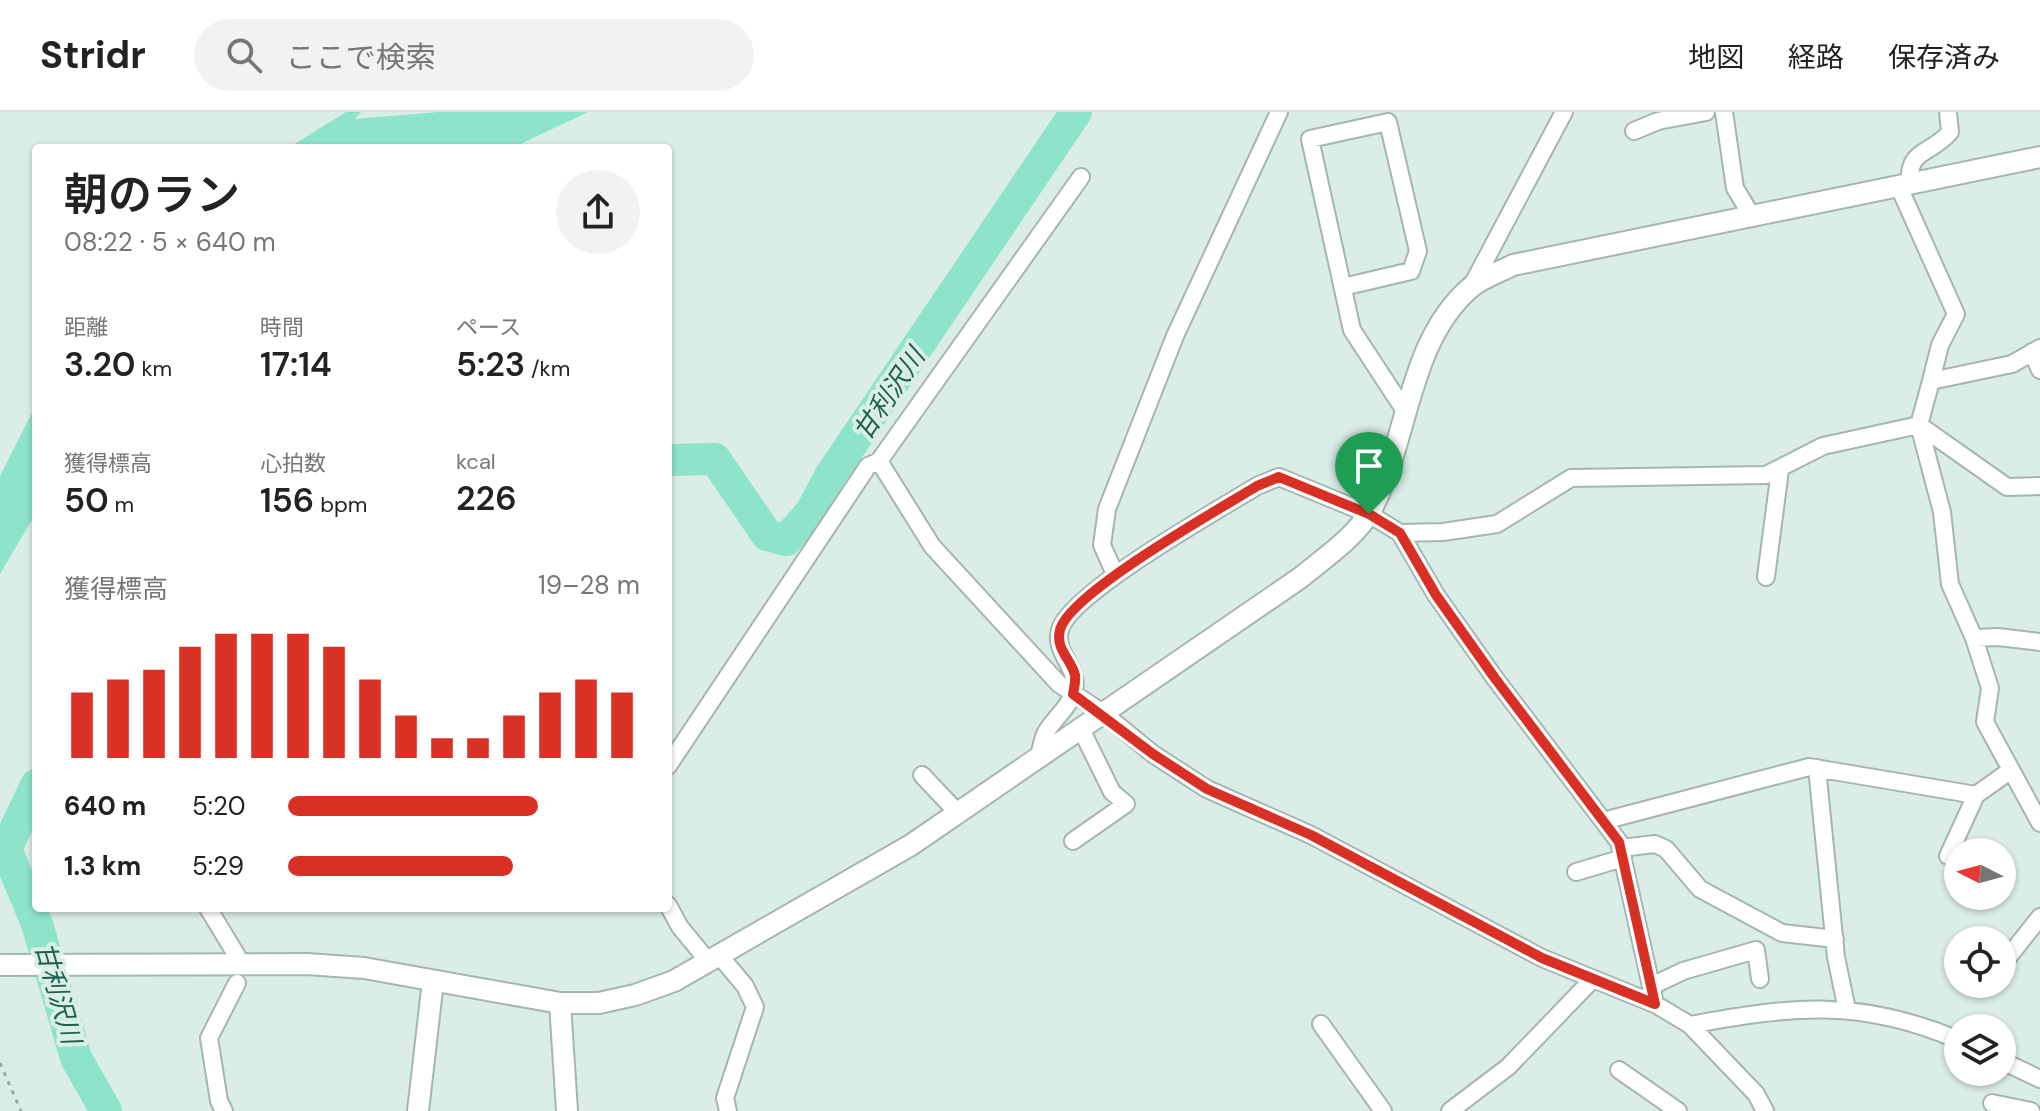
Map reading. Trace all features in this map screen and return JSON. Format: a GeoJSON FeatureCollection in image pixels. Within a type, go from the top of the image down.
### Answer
{"type":"FeatureCollection","features":[{"type":"Feature","properties":{"kind":"street"},"geometry":{"type":"LineString","coordinates":[[1115,574],[1102,545],[1107,509],[1175,336],[1279,112]]}},
{"type":"Feature","properties":{"kind":"street"},"geometry":{"type":"LineString","coordinates":[[0,965],[307,964],[364,968],[560,1003],[599,1003],[635,995],[674,981],[911,845],[1300,578],[1369,514],[1391,469],[1424,356],[1437,328],[1471,287],[1564,112]]}},
{"type":"Feature","properties":{"kind":"street"},"geometry":{"type":"LineString","coordinates":[[1634,131],[1658,121],[1706,112]]}},
{"type":"Feature","properties":{"kind":"street"},"geometry":{"type":"LineString","coordinates":[[1724,112],[1735,188],[1753,218]]}},
{"type":"Feature","properties":{"kind":"street"},"geometry":{"type":"LineString","coordinates":[[1948,112],[1950,132],[1915,157],[1908,167],[1904,185],[1956,314],[1940,345],[1919,425],[1942,512],[1950,584],[1974,638],[1990,688],[1985,722],[2040,823]]}},
{"type":"Feature","properties":{"kind":"street"},"geometry":{"type":"LineString","coordinates":[[1343,287],[1411,271],[1418,251],[1388,122],[1310,139],[1352,330],[1407,414]]}},
{"type":"Feature","properties":{"kind":"street"},"geometry":{"type":"LineString","coordinates":[[1471,287],[1513,265],[2040,157]]}},
{"type":"Feature","properties":{"kind":"street"},"geometry":{"type":"LineString","coordinates":[[672,760],[868,466],[879,461],[1081,177]]}},
{"type":"Feature","properties":{"kind":"street"},"geometry":{"type":"LineString","coordinates":[[1931,381],[2012,364],[2036,350],[2040,370]]}},
{"type":"Feature","properties":{"kind":"street"},"geometry":{"type":"LineString","coordinates":[[1400,533],[1443,532],[1497,524],[1571,478],[1766,475],[1823,446],[1919,425],[2007,487],[2040,486]]}},
{"type":"Feature","properties":{"kind":"street"},"geometry":{"type":"LineString","coordinates":[[879,461],[932,546],[1059,684],[1103,713],[1153,754],[1207,789],[1311,835],[1542,958],[1655,1004],[1690,1025],[1756,1094],[1765,1111]]}},
{"type":"Feature","properties":{"kind":"street"},"geometry":{"type":"LineString","coordinates":[[1766,577],[1780,470]]}},
{"type":"Feature","properties":{"kind":"street"},"geometry":{"type":"LineString","coordinates":[[1038,758],[1046,733],[1073,694],[1075,676],[1059,646],[1060,629],[1068,617],[1115,574],[1257,486],[1279,477],[1369,514],[1400,533],[1436,595],[1603,821],[1622,853],[1655,1004]]}},
{"type":"Feature","properties":{"kind":"street"},"geometry":{"type":"LineString","coordinates":[[1974,638],[1998,637],[2040,642]]}},
{"type":"Feature","properties":{"kind":"street"},"geometry":{"type":"LineString","coordinates":[[1073,841],[1126,804],[1112,792],[1081,729]]}},
{"type":"Feature","properties":{"kind":"street"},"geometry":{"type":"LineString","coordinates":[[1603,821],[1809,767],[1976,795]]}},
{"type":"Feature","properties":{"kind":"street"},"geometry":{"type":"LineString","coordinates":[[1817,768],[1835,939],[1847,1010]]}},
{"type":"Feature","properties":{"kind":"street"},"geometry":{"type":"LineString","coordinates":[[1956,838],[1976,795],[2011,770]]}},
{"type":"Feature","properties":{"kind":"street"},"geometry":{"type":"LineString","coordinates":[[922,775],[958,813]]}},
{"type":"Feature","properties":{"kind":"street"},"geometry":{"type":"LineString","coordinates":[[1576,872],[1622,853],[1655,844],[1666,849],[1700,889],[1782,933],[1835,939]]}},
{"type":"Feature","properties":{"kind":"street"},"geometry":{"type":"LineString","coordinates":[[210,912],[237,956]]}},
{"type":"Feature","properties":{"kind":"street"},"geometry":{"type":"LineString","coordinates":[[672,912],[680,927],[745,986],[755,1007],[725,1098],[728,1111]]}},
{"type":"Feature","properties":{"kind":"street"},"geometry":{"type":"LineString","coordinates":[[2016,947],[2040,917]]}},
{"type":"Feature","properties":{"kind":"street"},"geometry":{"type":"LineString","coordinates":[[1652,986],[1683,971],[1756,950],[1760,979]]}},
{"type":"Feature","properties":{"kind":"street"},"geometry":{"type":"LineString","coordinates":[[1450,1111],[1508,1067],[1592,980]]}},
{"type":"Feature","properties":{"kind":"street"},"geometry":{"type":"LineString","coordinates":[[418,1111],[433,981]]}},
{"type":"Feature","properties":{"kind":"street"},"geometry":{"type":"LineString","coordinates":[[224,1111],[219,1101],[209,1038],[237,983]]}},
{"type":"Feature","properties":{"kind":"street"},"geometry":{"type":"LineString","coordinates":[[560,1003],[567,1111]]}},
{"type":"Feature","properties":{"kind":"street"},"geometry":{"type":"LineString","coordinates":[[1690,1025],[1752,1013],[1821,1008],[1894,1015],[1944,1035]]}},
{"type":"Feature","properties":{"kind":"street"},"geometry":{"type":"LineString","coordinates":[[1321,1024],[1383,1111]]}},
{"type":"Feature","properties":{"kind":"street"},"geometry":{"type":"LineString","coordinates":[[2016,1068],[2040,1079]]}},
{"type":"Feature","properties":{"kind":"street"},"geometry":{"type":"LineString","coordinates":[[1619,1070],[1678,1111]]}},
{"type":"Feature","properties":{"kind":"street"},"geometry":{"type":"LineString","coordinates":[[1992,1103],[2031,1111]]}},
{"type":"Feature","properties":{"kind":"path"},"geometry":{"type":"LineString","coordinates":[[0,1063],[21,1111]]}},
{"type":"Feature","properties":{"kind":"shaded area"},"geometry":{"type":"Polygon","coordinates":[[[346,112],[361,112],[355,119],[438,112],[588,112],[520,144],[294,144],[346,112]]]}},
{"type":"Feature","properties":{"kind":"shaded area"},"geometry":{"type":"Polygon","coordinates":[[[32,413],[32,520],[0,574],[0,476],[32,413]]]}},
{"type":"Feature","properties":{"kind":"waterway","name":"甘利沢川"},"geometry":{"type":"LineString","coordinates":[[672,460],[715,459],[767,535],[786,540],[811,512],[830,476],[1076,112]]}},
{"type":"Feature","properties":{"kind":"waterway","name":"甘利沢川"},"geometry":{"type":"LineString","coordinates":[[32,794],[6,849],[32,912]]}},
{"type":"Feature","properties":{"kind":"waterway","name":"甘利沢川"},"geometry":{"type":"LineString","coordinates":[[32,912],[76,1058],[106,1111]]}},
{"type":"Feature","properties":{"kind":"route"},"geometry":{"type":"LineString","coordinates":[[1279,477],[1369,514],[1400,533],[1436,595],[1494,677],[1619,842],[1655,1004],[1542,958],[1311,835],[1207,789],[1153,754],[1103,713],[1073,694],[1075,676],[1059,646],[1060,629],[1068,617],[1115,574],[1257,486],[1279,477]]}}]}
